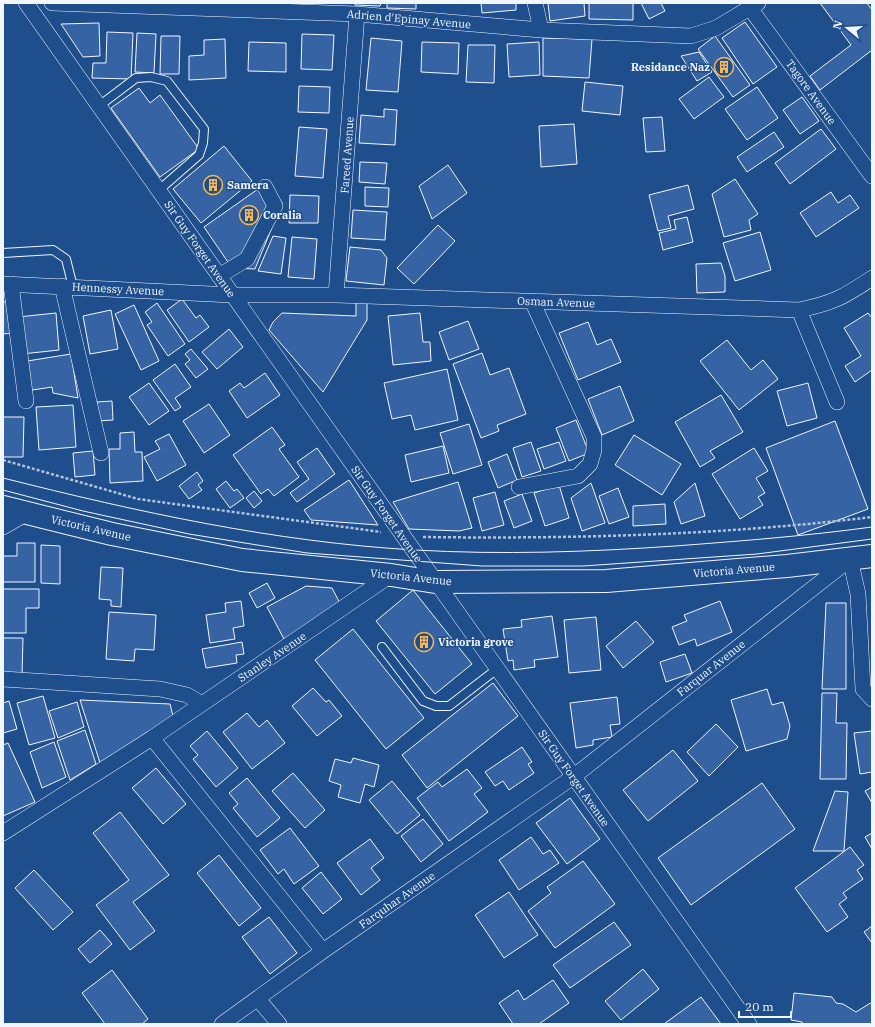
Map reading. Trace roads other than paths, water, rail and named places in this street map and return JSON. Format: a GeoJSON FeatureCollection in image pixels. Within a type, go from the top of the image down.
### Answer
{"type":"FeatureCollection","features":[{"type":"Feature","properties":{"kind":"main road","name":"Victoria Avenue"},"geometry":{"type":"LineString","coordinates":[[3,507],[112,534],[242,560],[391,575],[435,582],[606,581],[872,556]]}},
{"type":"Feature","properties":{"kind":"street","name":"Sir Guy Forget Avenue"},"geometry":{"type":"LineString","coordinates":[[26,3],[749,1024]]}},
{"type":"Feature","properties":{"kind":"street","name":"Adrien d'Epinay Avenue"},"geometry":{"type":"LineString","coordinates":[[52,3],[357,14],[541,30],[691,36],[716,28],[754,6]]}},
{"type":"Feature","properties":{"kind":"street"},"geometry":{"type":"LineString","coordinates":[[535,3],[541,30]]}},
{"type":"Feature","properties":{"kind":"street","name":"Tagore Avenue"},"geometry":{"type":"LineString","coordinates":[[754,6],[872,176]]}},
{"type":"Feature","properties":{"kind":"street","name":"Fareed Avenue"},"geometry":{"type":"LineString","coordinates":[[336,295],[357,14]]}},
{"type":"Feature","properties":{"kind":"street"},"geometry":{"type":"LineString","coordinates":[[219,276],[247,259],[254,246],[274,206],[265,187]]}},
{"type":"Feature","properties":{"kind":"street","name":"Osman Avenue"},"geometry":{"type":"LineString","coordinates":[[232,295],[336,295],[799,310],[825,305],[844,297],[872,278]]}},
{"type":"Feature","properties":{"kind":"street"},"geometry":{"type":"LineString","coordinates":[[7,284],[26,401]]}},
{"type":"Feature","properties":{"kind":"street","name":"Hennessy Avenue"},"geometry":{"type":"LineString","coordinates":[[7,284],[232,295]]}},
{"type":"Feature","properties":{"kind":"street"},"geometry":{"type":"LineString","coordinates":[[67,287],[101,453]]}},
{"type":"Feature","properties":{"kind":"street"},"geometry":{"type":"LineString","coordinates":[[519,487],[578,476],[590,464],[594,450],[594,437],[532,301]]}},
{"type":"Feature","properties":{"kind":"street"},"geometry":{"type":"LineString","coordinates":[[799,310],[837,402]]}},
{"type":"Feature","properties":{"kind":"street"},"geometry":{"type":"LineString","coordinates":[[3,527],[27,513]]}},
{"type":"Feature","properties":{"kind":"street"},"geometry":{"type":"LineString","coordinates":[[850,559],[858,594],[863,689],[872,699]]}},
{"type":"Feature","properties":{"kind":"street","name":"Farquar Avenue"},"geometry":{"type":"LineString","coordinates":[[573,777],[850,559]]}},
{"type":"Feature","properties":{"kind":"street","name":"Stanley Avenue"},"geometry":{"type":"LineString","coordinates":[[3,833],[152,738],[391,575]]}},
{"type":"Feature","properties":{"kind":"street"},"geometry":{"type":"LineString","coordinates":[[3,679],[160,689],[187,695],[202,704]]}},
{"type":"Feature","properties":{"kind":"street"},"geometry":{"type":"LineString","coordinates":[[152,738],[323,951]]}},
{"type":"Feature","properties":{"kind":"street","name":"Farquhar Avenue"},"geometry":{"type":"LineString","coordinates":[[222,1024],[323,951],[573,777]]}},
{"type":"Feature","properties":{"kind":"street"},"geometry":{"type":"LineString","coordinates":[[258,999],[279,1024]]}},
{"type":"Feature","properties":{"kind":"lane"},"geometry":{"type":"LineString","coordinates":[[99,106],[136,78],[151,77],[167,81],[204,129],[203,143],[199,155],[159,190]]}},
{"type":"Feature","properties":{"kind":"lane"},"geometry":{"type":"LineString","coordinates":[[3,253],[53,250],[66,259],[67,287]]}},
{"type":"Feature","properties":{"kind":"lane"},"geometry":{"type":"LineString","coordinates":[[382,647],[424,701],[436,706],[449,706],[497,670]]}},
{"type":"Feature","properties":{"kind":"tram line"},"geometry":{"type":"LineString","coordinates":[[3,478],[156,514],[259,533],[363,546],[448,552],[513,553],[610,550],[749,540],[872,527]]}},
{"type":"Feature","properties":{"kind":"tram line"},"geometry":{"type":"LineString","coordinates":[[3,490],[83,511],[189,534],[307,553],[482,566],[583,566],[757,554],[872,539]]}},
{"type":"Feature","properties":{"kind":"place","name":"Residance Naz"},"geometry":{"type":"Point","coordinates":[724,67]}},
{"type":"Feature","properties":{"kind":"place","name":"Samera"},"geometry":{"type":"Point","coordinates":[213,185]}},
{"type":"Feature","properties":{"kind":"place","name":"Coralia"},"geometry":{"type":"Point","coordinates":[249,215]}},
{"type":"Feature","properties":{"kind":"place","name":"Victoria grove"},"geometry":{"type":"Point","coordinates":[424,642]}}]}
